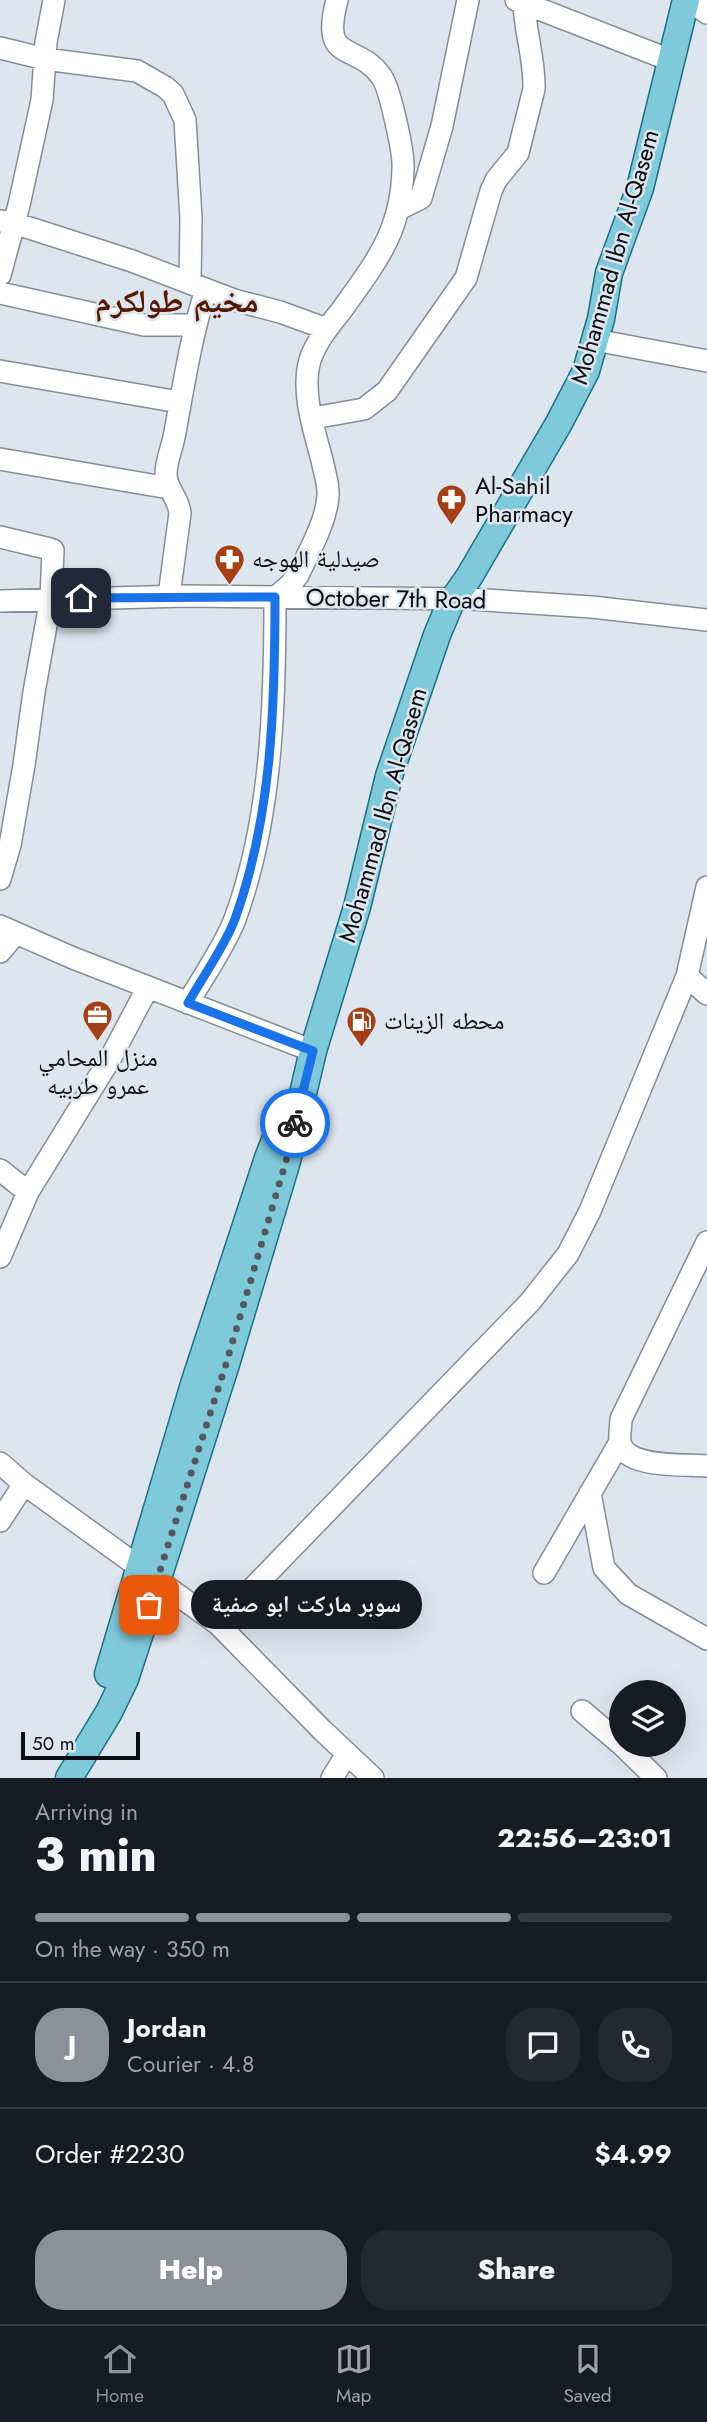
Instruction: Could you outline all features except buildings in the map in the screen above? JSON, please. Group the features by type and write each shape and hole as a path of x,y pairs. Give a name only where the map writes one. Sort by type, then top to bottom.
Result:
{"main road":[{"name":"Mohammad Ibn Al-Qasem","path":"69,1778 109,1712 125,1679 194,1384 268,1158 313,1051 357,907 389,776 437,635 453,599 469,577 559,423 586,371 609,273 640,188 687,0"},
{"name":"Mohammad Ibn Al-Qasem","path":"50,1778 84,1725 101,1692 148,1574"}],"street":[{"path":"0,275 7,222 42,100 54,0"},
{"path":"188,1003 234,921 254,855 268,773 275,663 275,597 298,575 327,506 327,484 308,390 310,363 317,344 380,256 401,208 403,156 387,85 377,71 346,51 334,38 331,19 337,0"},
{"path":"401,208 421,198 442,126 468,0"},
{"path":"687,0 707,13"},
{"path":"520,2 670,60"},
{"path":"313,418 364,409 387,391 466,278 491,191 496,180 518,153 534,89 520,2"},
{"path":"0,48 45,59 137,71 166,87 173,94 185,120 198,286 196,325 166,470 169,488 180,504 169,596"},
{"path":"7,222 132,261 327,329"},
{"path":"0,293 145,325 196,325"},
{"path":"595,340 707,361"},
{"path":"0,371 179,402"},
{"path":"0,459 169,488"},
{"path":"0,537 52,549 51,598 10,845 0,879"},
{"name":"October 7th Road","path":"0,601 169,596 453,599 592,607 707,621"},
{"path":"218,1624 554,1274 590,1211 687,976 707,887"},
{"path":"0,952 8,930 313,1051"},
{"path":"687,976 707,994"},
{"path":"0,1257 28,1192 104,1069 148,987"},
{"path":"0,1170 28,1192"},
{"path":"544,1573 620,1442 621,1419 707,1242"},
{"path":"620,1442 624,1450 638,1461 707,1466"},
{"path":"0,1463 24,1484 218,1624 373,1778"},
{"path":"0,1521 24,1484"},
{"path":"590,1493 604,1568 628,1594 706,1636"},
{"path":"582,1711 609,1735"},
{"path":"332,1778 347,1754"},
{"path":"634,1757 656,1778"}],"way so far":[{"path":"149,1605 226,1364 295,1123"}],"place":[{"name":"Al-Sahil Pharmacy","path":"452,527"},
{"name":"صيدلية الهوجه","path":"229,586"},
{"name":"منزل المحامي عمرو طربيه","path":"98,1043"},
{"name":"محطه الزينات","path":"361,1048"},
{"name":"سوبر ماركت ابو صفية","path":"149,1605"}],"district":[{"name":"مخيم طولكرم","path":"177,301"}],"route":[{"path":"81,598 275,597 275,663 268,773 254,855 234,921 188,1003 313,1051 295,1123"}]}
